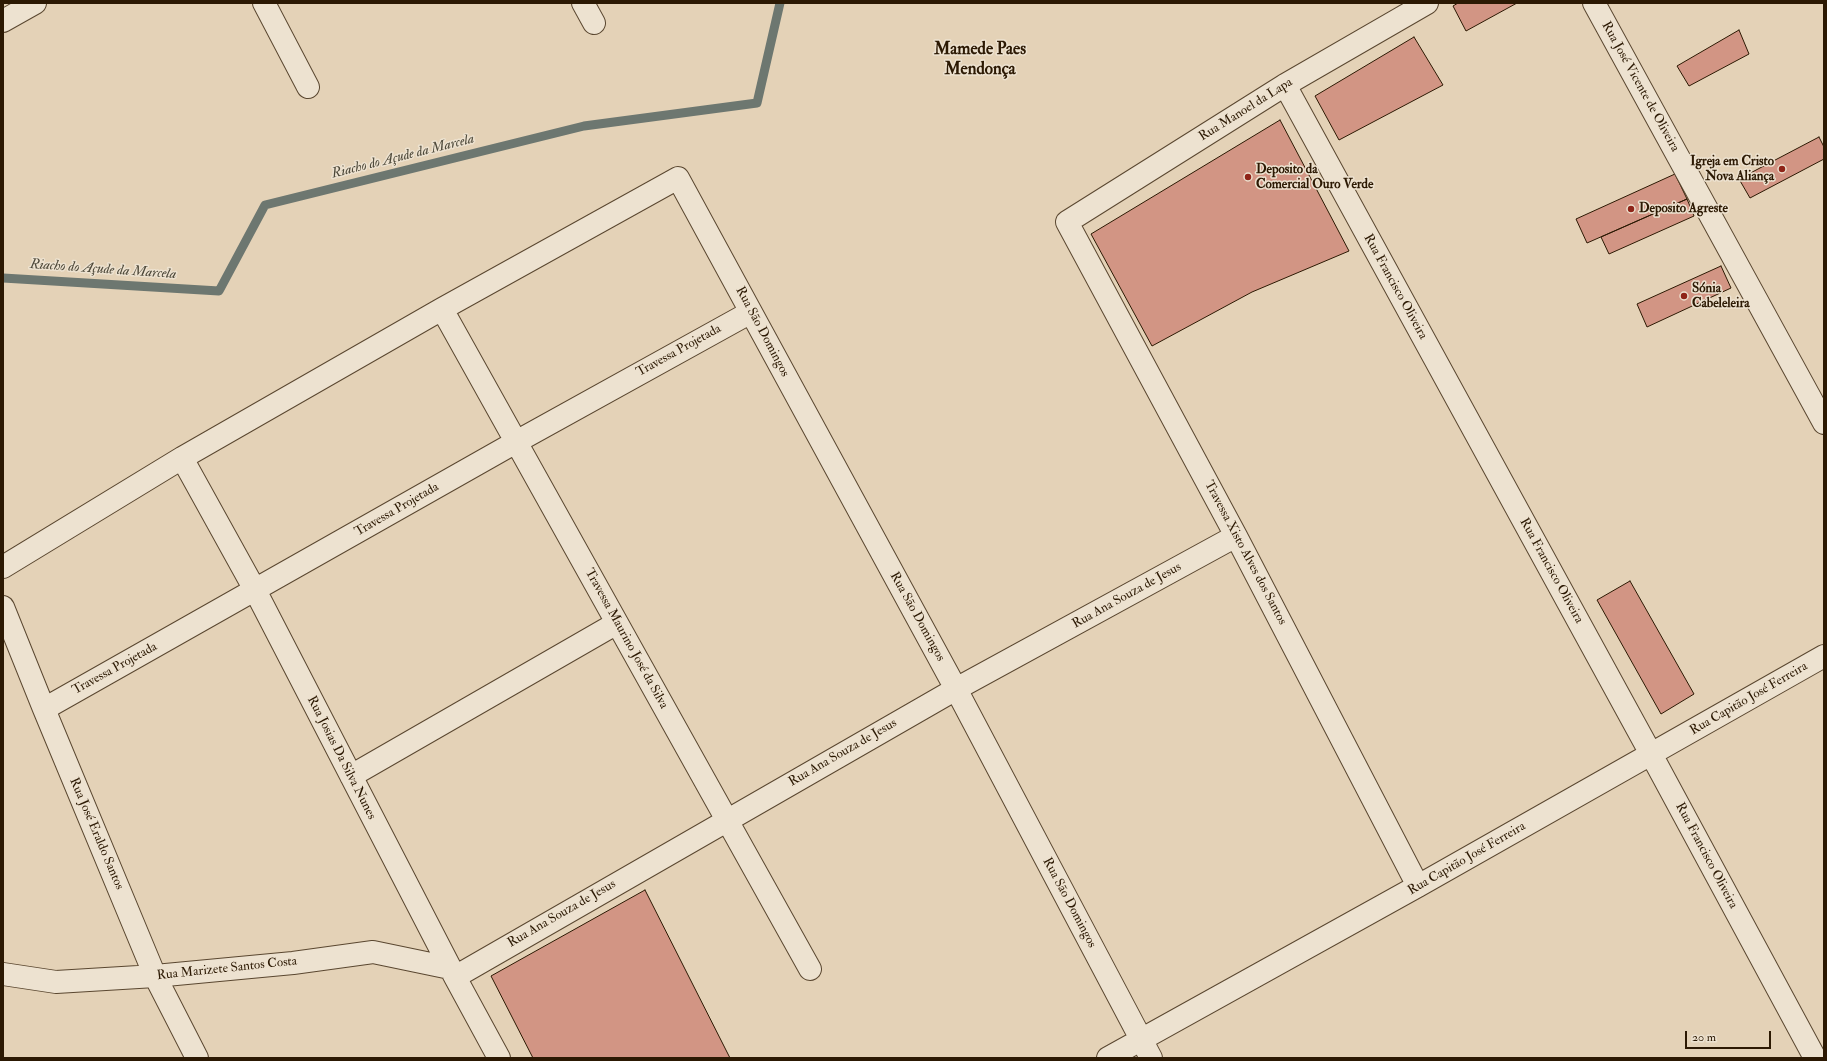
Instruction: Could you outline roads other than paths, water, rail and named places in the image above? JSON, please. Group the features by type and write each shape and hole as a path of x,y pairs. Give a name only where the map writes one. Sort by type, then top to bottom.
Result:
{"street":[{"path":"3,21 35,3"},
{"path":"264,3 308,87"},
{"path":"583,3 594,23"},
{"name":"Rua Manoel da Lapa","path":"1067,222 1285,86 1427,3"},
{"name":"Rua José Vicente de Oliveira","path":"1594,3 1824,423"},
{"name":"Rua Francisco Oliveira","path":"1285,86 1651,754 1815,1058"},
{"name":"Rua São Domingos","path":"442,309 678,178 956,689 1147,1049"},
{"name":"Travessa Xisto Alves dos Santos","path":"1067,222 1236,536 1418,886"},
{"path":"3,567 182,458 442,309"},
{"name":"Travessa Maurino José da Silva","path":"442,309 810,969"},
{"name":"Travessa Projetada","path":"44,710 516,442 751,312"},
{"name":"Rua Josias Da Silva Nunes","path":"182,458 255,590 452,972 499,1058"},
{"name":"Rua Ana Souza de Jesus","path":"452,972 726,820 956,689 1236,536"},
{"name":"Rua José Eraldo Santos","path":"3,607 44,710 155,976 197,1058"},
{"path":"351,776 617,623"},
{"name":"Rua Capitão José Ferreira","path":"1108,1058 1147,1049 1418,886 1824,656"},
{"name":"Rua Marizete Santos Costa","path":"3,974 56,982 155,976 293,963 373,952 452,972"}],"waterway":[{"name":"Riacho do Açude da Marcela","path":"3,278 219,291 265,205 584,126 757,103 780,3"}],"place":[{"name":"Igreja em Cristo Nova Aliança","path":"1782,169"},
{"name":"Deposito da Comercial Ouro Verde","path":"1248,177"},
{"name":"Deposito Agreste","path":"1631,209"},
{"name":"Sónia Cabeleleira","path":"1684,296"}],"district":[{"name":"Mamede Paes Mendonça","path":"980,60"}]}
